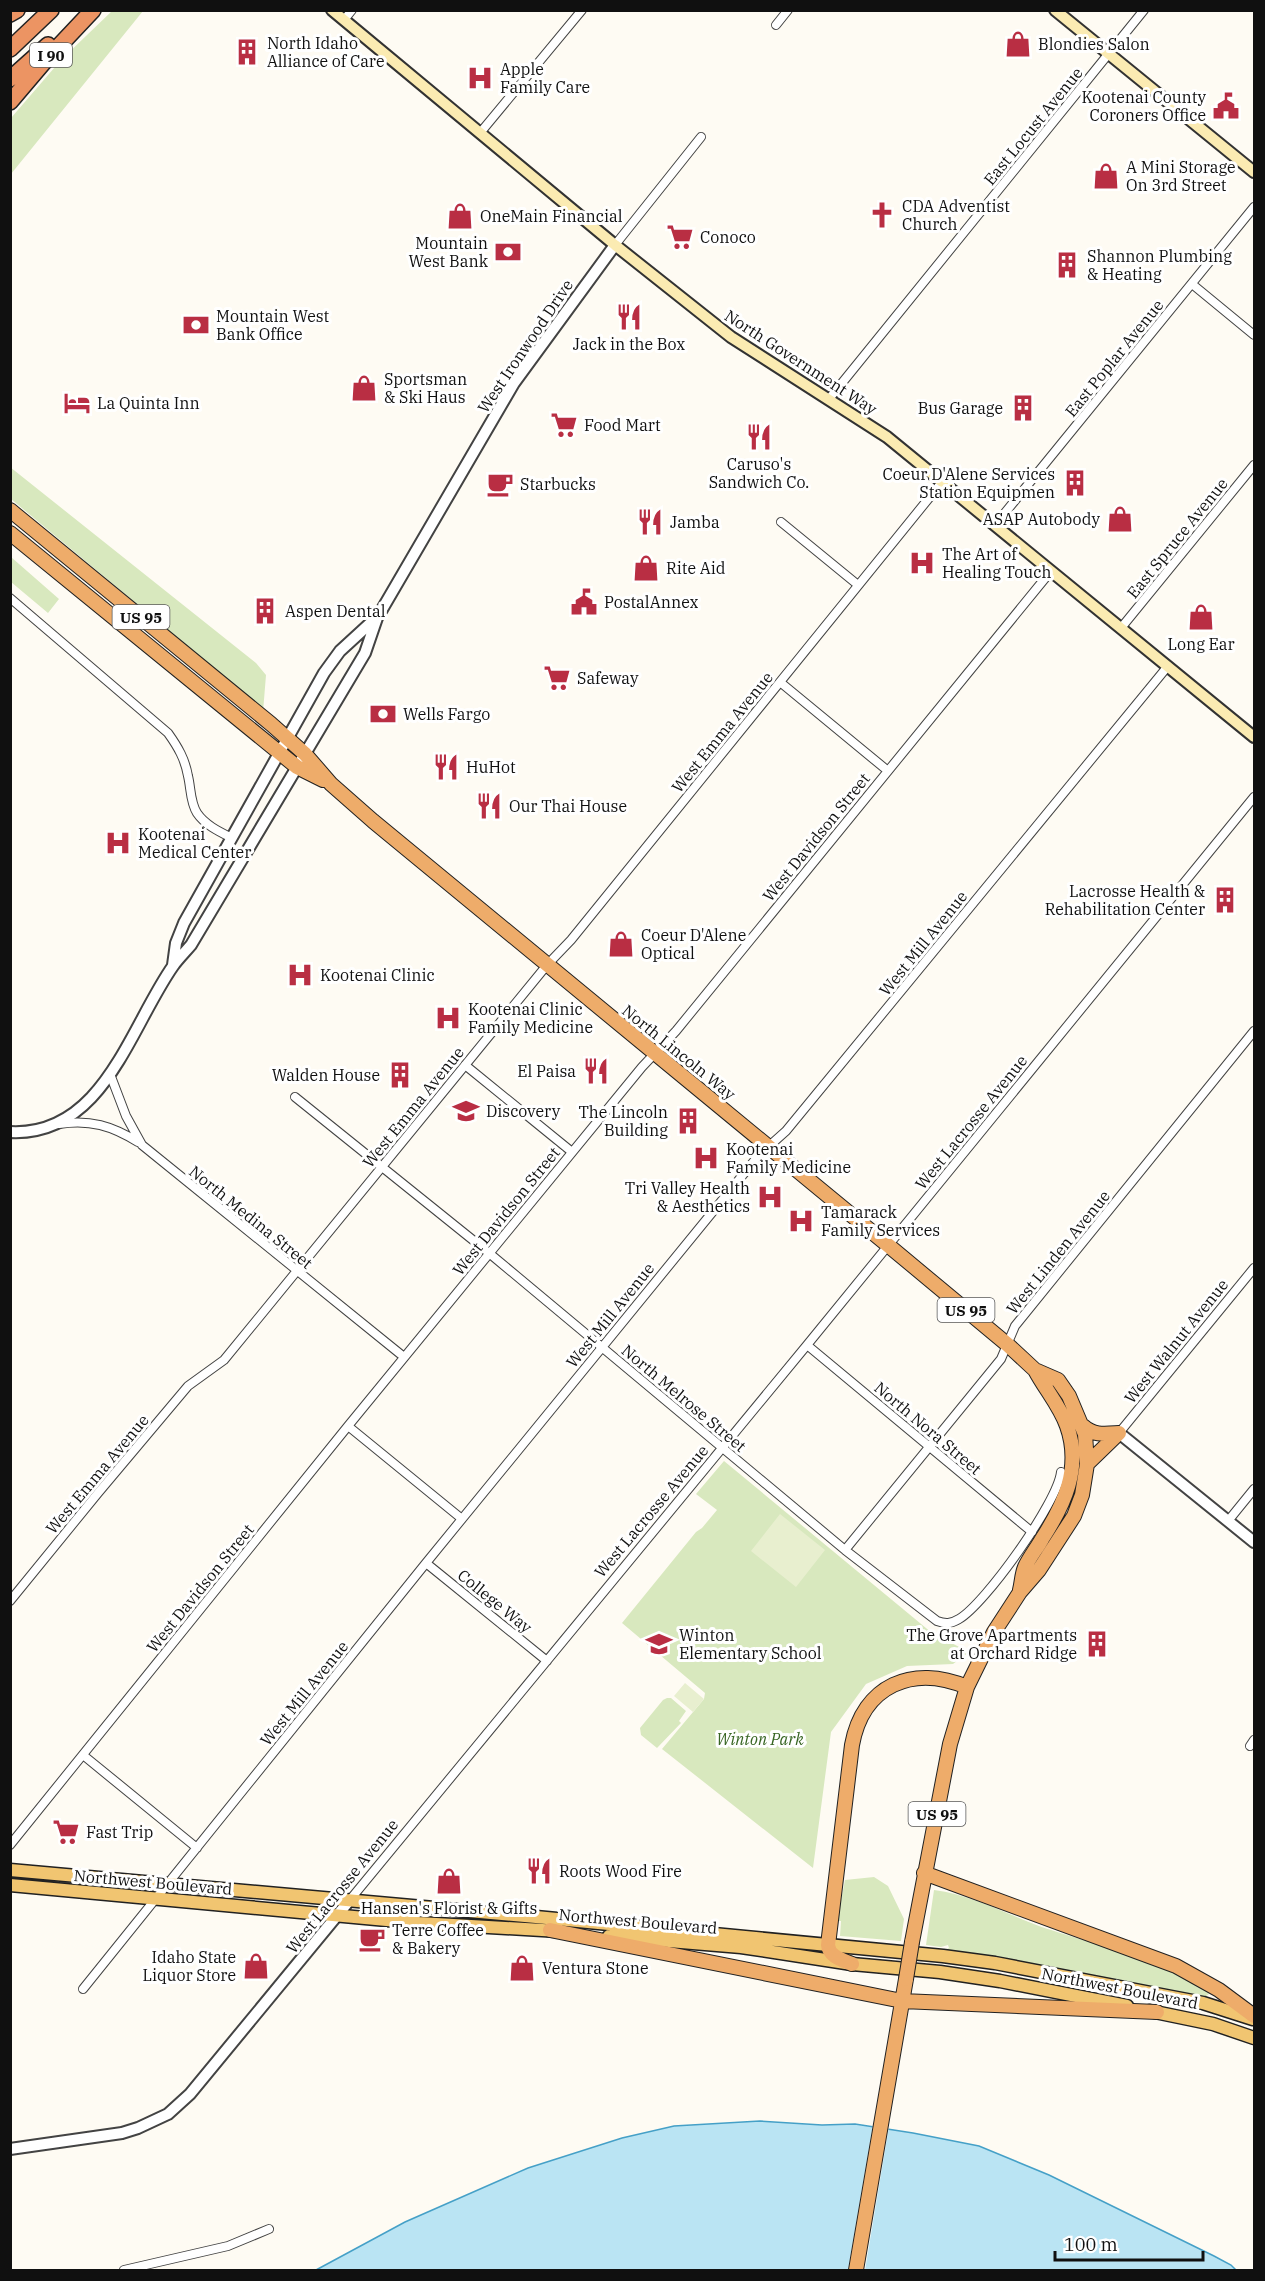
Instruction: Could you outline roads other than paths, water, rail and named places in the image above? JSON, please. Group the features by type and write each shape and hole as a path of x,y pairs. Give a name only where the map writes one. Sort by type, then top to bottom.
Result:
{"highway":[{"path":"10,14 17,10"},
{"name":"I 90","path":"10,49 51,10"},
{"name":"I 90","path":"10,79 86,10"},
{"name":"I 90","path":"10,102 93,10"},
{"name":"US 95","path":"10,510 305,754"},
{"name":"US 95","path":"10,533 297,767"},
{"name":"North Lincoln Way","path":"305,754 331,784 1008,1345"},
{"name":"North Lincoln Way","path":"297,767 331,784"},
{"name":"US 95","path":"856,2271 924,1873 950,1744 967,1687 994,1632 1020,1592 1039,1570 1074,1516 1082,1495 1086,1464 1083,1426 1070,1396 1058,1380 1035,1370 1008,1345"},
{"name":"US 95","path":"1020,1592 1025,1566 1059,1514 1068,1492 1073,1468 1068,1427 1035,1370"},
{"path":"1083,1426 1090,1432 1098,1434 1119,1433"},
{"path":"1086,1464 1119,1433"},
{"path":"852,1964 833,1955 828,1950 828,1945 852,1745 859,1721 867,1706 876,1697 887,1688 903,1681 930,1677 948,1679 967,1687"},
{"path":"924,1873 1176,1966 1219,1990 1254,2018"},
{"path":"550,1930 902,2001 1157,2012"}],"main road":[{"name":"North Government Way","path":"332,10 615,245 731,337 887,437 1168,666 1252,731"},
{"path":"1055,10 1254,172"},
{"name":"Northwest Boulevard","path":"10,1870 828,1945 995,1963 1203,2003 1254,2018"},
{"name":"Northwest Boulevard","path":"10,1885 419,1923 550,1930 741,1947 852,1964 940,1972 1000,1981 1224,2027 1254,2038"}],"street":[{"path":"344,20 352,10"},
{"path":"480,133 582,10"},
{"path":"776,25 788,10"},
{"name":"East Locust Avenue","path":"829,399 1144,10"},
{"name":"West Ironwood Drive","path":"10,1132 32,1132 57,1124 82,1107 110,1074 173,965 191,945 365,653 377,618 514,383 615,245 700,137"},
{"name":"East Poplar Avenue","path":"995,525 1254,207"},
{"path":"1192,284 1254,335"},
{"name":"East Spruce Avenue","path":"1121,628 1254,465"},
{"name":"West Emma Avenue","path":"10,1601 188,1386 224,1360 547,965 571,940 942,482"},
{"path":"781,522 858,585"},
{"name":"West Davidson Street","path":"10,1845 404,1357 572,1152 689,1016 1051,571"},
{"path":"10,598 168,733 184,761 190,795 196,812 204,821 232,838"},
{"name":"West Ironwood Drive","path":"173,965 176,943 184,923 324,674 340,651 377,618"},
{"name":"West Mill Avenue","path":"83,1989 746,1171 794,1122 1168,666"},
{"path":"780,682 888,771"},
{"name":"West Lacrosse Avenue","path":"10,2150 122,2133 138,2128 168,2114 201,2082 889,1246 1254,797"},
{"name":"West Linden Avenue","path":"845,1550 1001,1359 1015,1326 1254,1031"},
{"path":"465,1065 572,1152"},
{"name":"North Medina Street","path":"110,1074 126,1116 142,1145 404,1357"},
{"name":"North Melrose Street","path":"295,1097 489,1253 845,1550 937,1621 946,1623 959,1619 968,1611 1032,1532"},
{"path":"57,1124 82,1121 97,1123 114,1128 142,1145"},
{"name":"West Walnut Avenue","path":"1119,1433 1254,1268"},
{"name":"North Nora Street","path":"807,1346 1032,1532"},
{"path":"348,1426 462,1519"},
{"path":"1119,1433 1254,1542"},
{"path":"1032,1532 1058,1488 1061,1472"},
{"path":"1228,1521 1254,1489"},
{"name":"College Way","path":"426,1563 547,1661"},
{"path":"83,1755 197,1848"},
{"path":"124,2271 228,2246 269,2229"}],"water":[{"path":"760,2121 822,2125 855,2124 979,2146 1049,2175 1214,2256 1236,2270 316,2270 405,2222 528,2168 622,2138 674,2126"}],"place":[{"name":"Blondies Salon","path":"1018,44"},
{"name":"North Idaho Alliance of Care","path":"247,52"},
{"name":"Apple Family Care","path":"480,78"},
{"name":"Kootenai County Coroners Office","path":"1226,106"},
{"name":"A Mini Storage On 3rd Street","path":"1106,176"},
{"name":"CDA Adventist Church","path":"882,215"},
{"name":"OneMain Financial","path":"460,216"},
{"name":"Conoco","path":"680,237"},
{"name":"Mountain West Bank","path":"508,252"},
{"name":"Shannon Plumbing & Heating","path":"1067,265"},
{"name":"Jack in the Box","path":"629,317"},
{"name":"Mountain West Bank Office","path":"196,325"},
{"name":"Sportsman & Ski Haus","path":"364,388"},
{"name":"La Quinta Inn","path":"77,403"},
{"name":"Bus Garage","path":"1023,408"},
{"name":"Food Mart","path":"564,425"},
{"name":"Caruso's Sandwich Co.","path":"759,437"},
{"name":"Coeur D'Alene Services Station Equipmen","path":"1075,483"},
{"name":"Starbucks","path":"500,484"},
{"name":"ASAP Autobody","path":"1120,519"},
{"name":"Jamba","path":"650,522"},
{"name":"The Art of Healing Touch","path":"922,563"},
{"name":"Rite Aid","path":"646,568"},
{"name":"PostalAnnex","path":"584,602"},
{"name":"Aspen Dental","path":"265,611"},
{"name":"Long Ear","path":"1201,617"},
{"name":"Safeway","path":"557,678"},
{"name":"Wells Fargo","path":"383,714"},
{"name":"HuHot","path":"446,767"},
{"name":"Our Thai House","path":"489,806"},
{"name":"Kootenai Medical Center","path":"118,843"},
{"name":"Lacrosse Health & Rehabilitation Center","path":"1225,900"},
{"name":"Coeur D'Alene Optical","path":"621,944"},
{"name":"Kootenai Clinic","path":"300,975"},
{"name":"Kootenai Clinic Family Medicine","path":"448,1018"},
{"name":"El Paisa","path":"596,1071"},
{"name":"Walden House","path":"400,1075"},
{"name":"Discovery","path":"466,1111"},
{"name":"The Lincoln Building","path":"688,1121"},
{"name":"Kootenai Family Medicine","path":"706,1158"},
{"name":"Tri Valley Health & Aesthetics","path":"770,1197"},
{"name":"Tamarack Family Services","path":"801,1221"},
{"name":"Winton Elementary School","path":"659,1644"},
{"name":"The Grove Apartments at Orchard Ridge","path":"1097,1644"},
{"name":"Fast Trip","path":"66,1832"},
{"name":"Roots Wood Fire","path":"539,1871"},
{"name":"Hansen's Florist & Gifts","path":"449,1881"},
{"name":"Terre Coffee & Bakery","path":"372,1939"},
{"name":"Idaho State Liquor Store","path":"256,1966"},
{"name":"Ventura Stone","path":"522,1968"}],"park label":[{"name":"Winton Park","path":"760,1739"}]}
